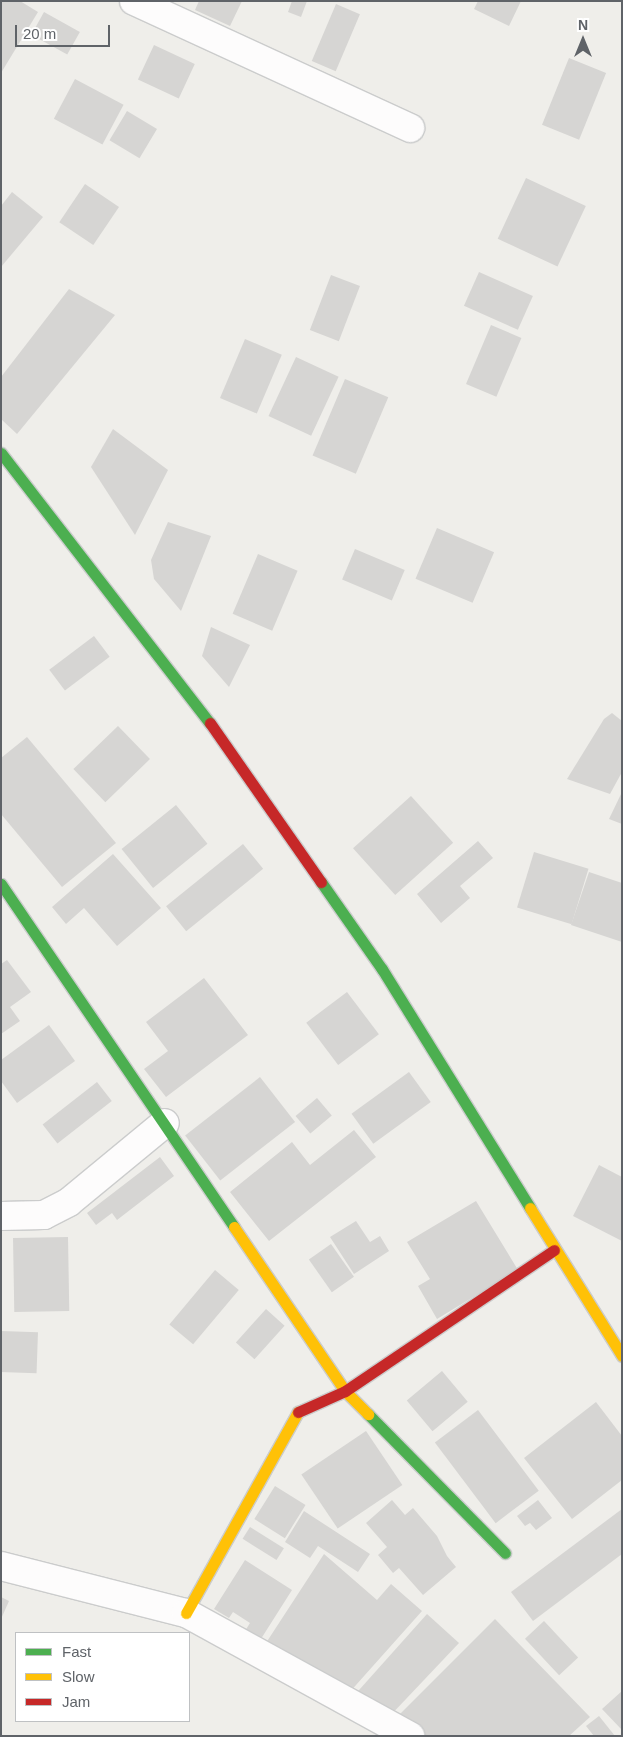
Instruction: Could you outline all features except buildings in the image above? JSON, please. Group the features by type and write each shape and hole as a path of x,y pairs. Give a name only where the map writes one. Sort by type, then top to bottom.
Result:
{"street":[{"path":"134,1 410,128"},
{"path":"1,453 191,698 382,969 554,1250 622,1356"},
{"path":"1,884 346,1390 505,1553"},
{"path":"1,1216 44,1215 69,1202 165,1123"},
{"path":"186,1613 298,1412 346,1390 554,1250"},
{"path":"1,1566 186,1613 410,1736"}],"traffic: fast":[{"path":"1,453 210,723"},
{"path":"321,882 382,969 530,1208"},
{"path":"1,884 234,1227"},
{"path":"368,1414 505,1553"}],"traffic: slow":[{"path":"530,1208 622,1356"},
{"path":"234,1227 345,1391 368,1414"},
{"path":"186,1613 298,1412"}],"traffic: jam":[{"path":"210,723 321,882"},
{"path":"298,1412 345,1391 554,1250"}]}
